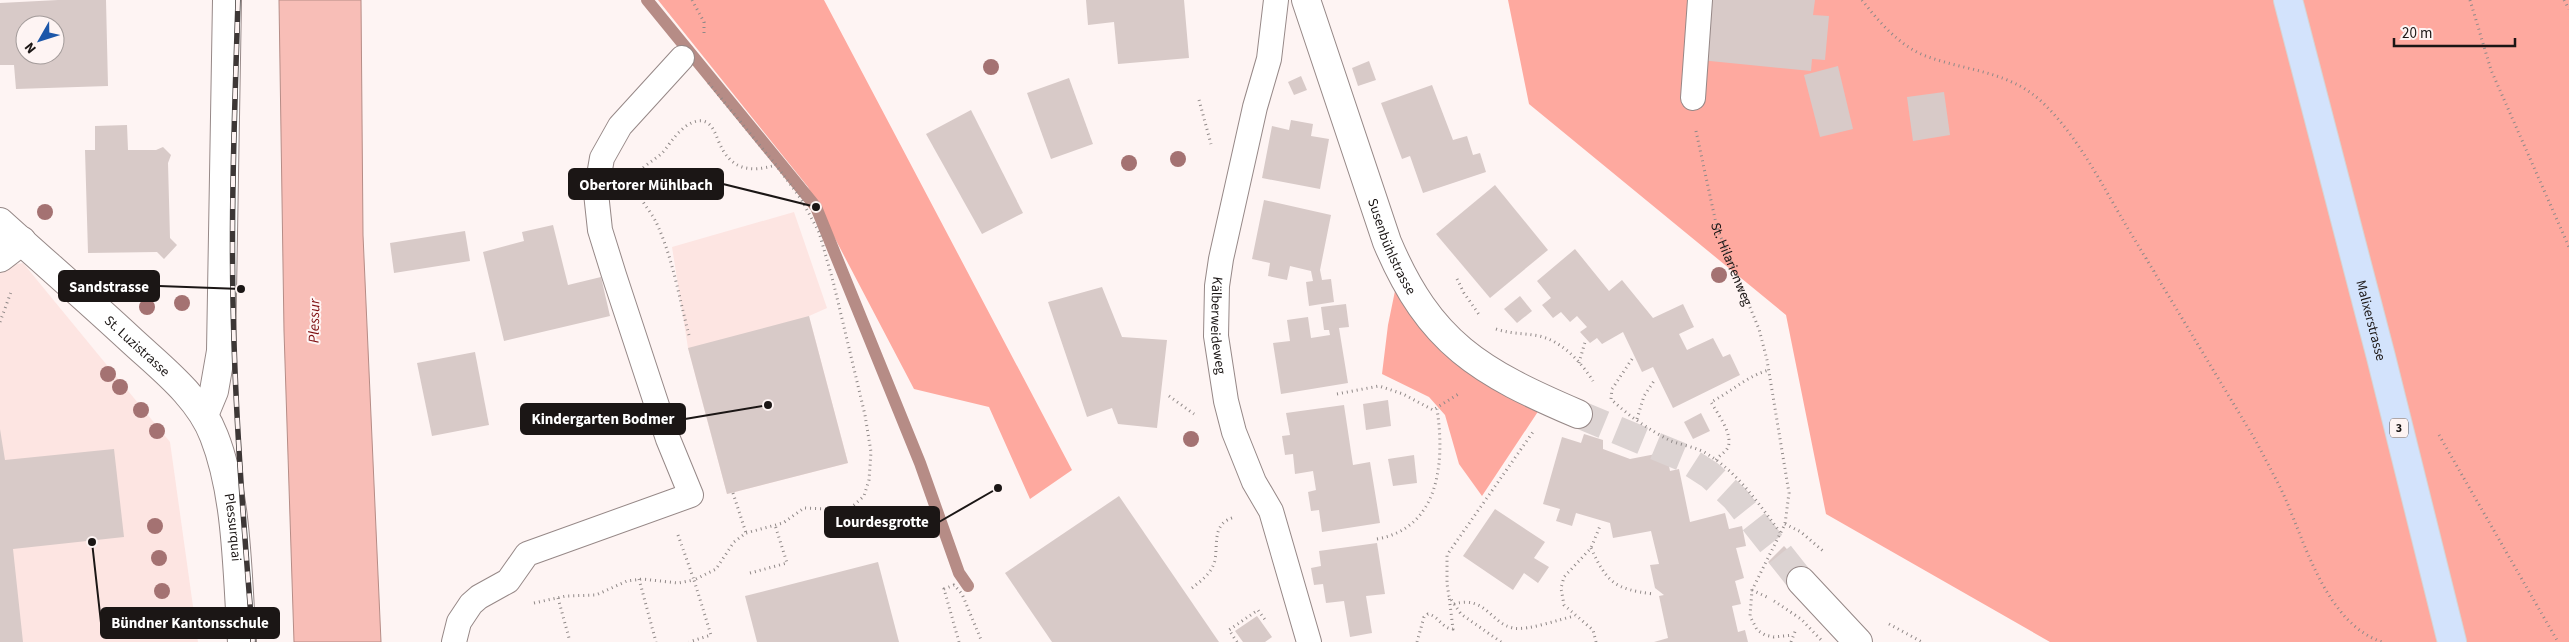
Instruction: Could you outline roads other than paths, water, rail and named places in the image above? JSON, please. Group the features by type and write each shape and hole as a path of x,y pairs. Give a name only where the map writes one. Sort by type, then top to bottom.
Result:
{"main road":[{"name":"Malixerstrasse","path":"2288,0 2381,357 2452,642"}],"street":[{"path":"204,415 214,391 221,350 226,0"},
{"name":"Susenbühlstrasse","path":"1306,0 1387,242 1401,276 1415,300 1454,344 1478,363 1511,384 1566,408"},
{"name":"St. Luzistrasse","path":"0,222 160,367 190,397 204,415"},
{"path":"0,258 22,242"},
{"name":"Plessurquai","path":"204,415 213,434 229,484 242,642"},
{"path":"1800,581 1858,642"}],"lane":[{"name":"Kälberweideweg","path":"1276,0 1269,59 1255,107 1216,286 1216,336 1226,400 1234,432 1254,482 1271,511 1309,642"},
{"path":"1693,98 1700,0"},
{"path":"454,642 455,632 464,613 481,596 508,581 527,554 691,495 668,439 614,275 600,230 596,193 602,158 620,126 682,58"}],"water":[{"name":"Plessur","path":"279,0 361,0 363,235 381,642 294,642 284,331"}],"waterway":[{"path":"647,0 816,207 920,463 959,573 968,586"}],"tunnel":[{"path":"1578,414 1682,457 1710,475 1735,498 1801,581"}],"railway":[{"path":"238,0 233,189 234,345 243,515 253,642"}],"place":[{"name":"Obertorer Mühlbach","path":"816,207"},
{"name":"Sandstrasse","path":"241,289"},
{"name":"Kindergarten Bodmer","path":"768,405"},
{"name":"Lourdesgrotte","path":"998,488"},
{"name":"Bündner Kantonsschule","path":"92,542"}]}
